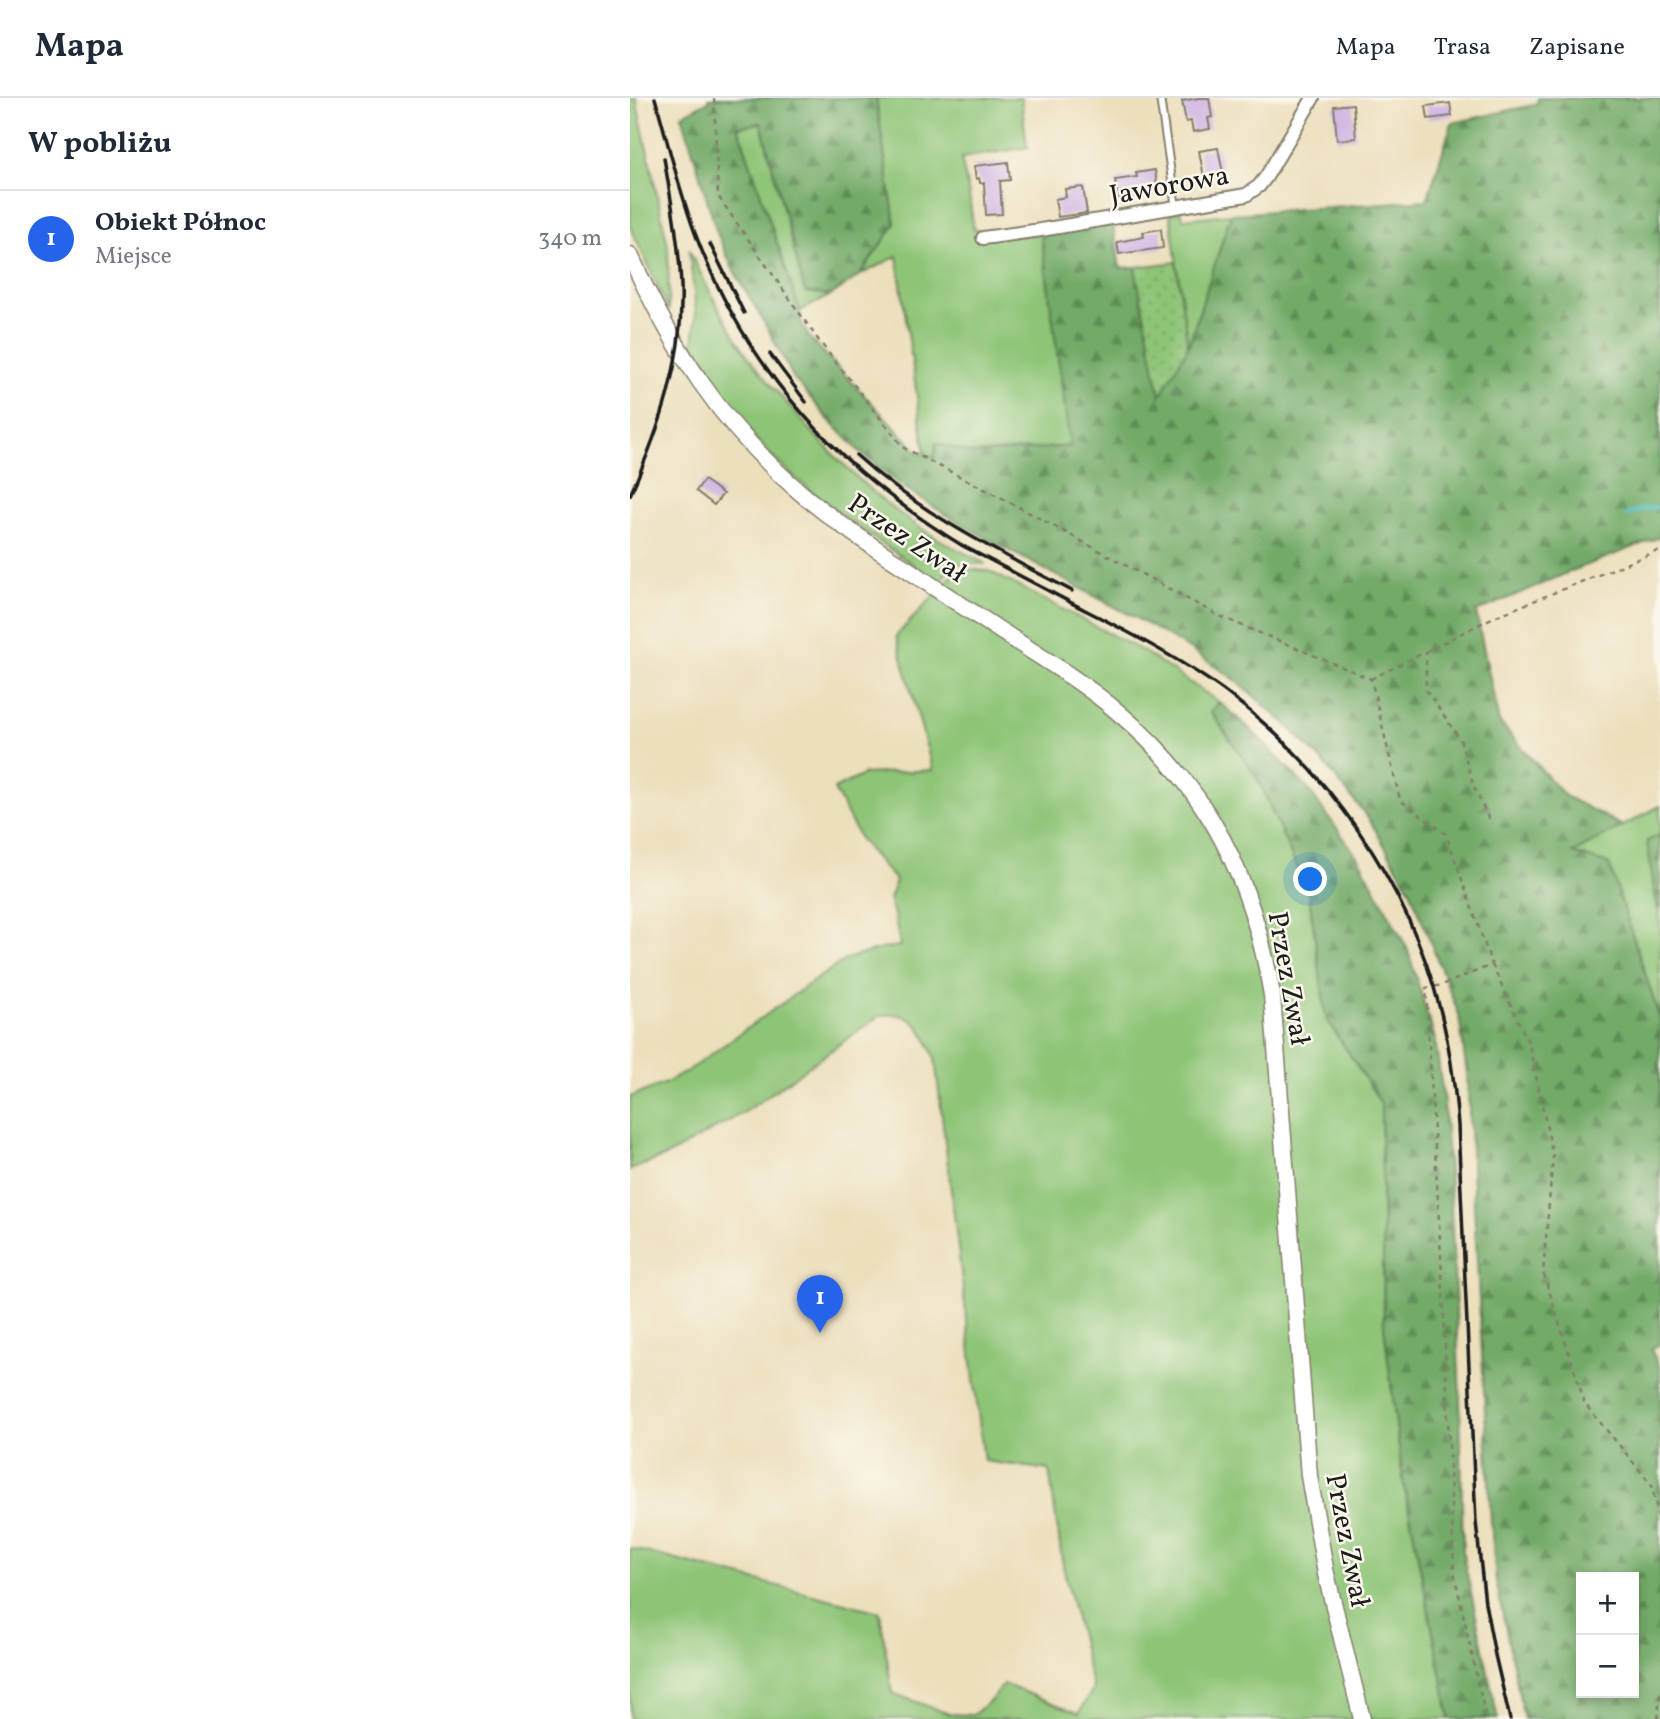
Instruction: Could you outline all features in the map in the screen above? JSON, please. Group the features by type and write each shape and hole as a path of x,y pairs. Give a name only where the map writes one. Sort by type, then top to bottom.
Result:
{"street":[{"name":"Jaworowa","path":"983,238 1176,208 1252,192 1273,166 1313,98"},
{"name":"Przez Zwał","path":"630,255 657,311 696,378 728,419 772,466 807,498 858,536 1070,676 1121,714 1150,741 1182,778 1205,810 1228,850 1254,914 1272,995 1309,1476 1326,1574 1362,1719"}],"lane":[{"path":"1160,98 1176,208"}],"path":[{"path":"714,98 718,196 819,341 904,449 1004,499 1219,615 1371,679"},
{"path":"1371,679 1494,617 1660,550"},
{"path":"1426,650 1426,690 1460,739 1474,786 1491,824"},
{"path":"1371,679 1400,800 1446,834 1492,965 1529,1044 1553,1156 1543,1272 1585,1404 1652,1485 1660,1526"},
{"path":"1486,1719 1454,1572 1443,1293 1426,988 1443,985 1492,965"},
{"path":"1658,1719 1660,1693"}],"green space":[{"path":"630,98 636,98 668,246 669,311 630,226"},
{"path":"708,98 876,98 895,224 860,275 831,295 805,292 761,123 738,127 800,311 801,322 809,337 920,454 925,453 934,458 936,443 973,454 1070,446 1041,234 1113,224 1120,268 1135,267 1160,394 1188,347 1231,214 1427,200 1452,123 1537,104 1538,98 1660,98 1660,537 1476,612 1499,722 1565,796 1623,826 1573,853 1609,864 1660,1019 1660,1344 1651,1349 1660,1369 1660,1719 1524,1719 1496,1581 1467,1075 1459,1015 1410,890 1369,819 1323,762 1286,724 1234,679 1188,648 1134,617 943,513 899,484 861,453 793,377 733,269 717,233 682,115 709,101"},
{"path":"876,98 1021,98 1027,147 1030,147 961,158 974,229 981,232 983,238 1041,234 1071,446 973,454 936,443 934,458 925,453 897,256 860,275 895,224"},
{"path":"761,122 805,292 831,295 800,311 738,127"},
{"path":"1181,211 1183,219 1231,214 1188,347 1170,214"},
{"path":"689,249 747,355 823,443 856,477 910,521 986,564 952,564 940,583 818,497 760,444 701,372 706,367 693,347 696,311"},
{"path":"1176,262 1188,347 1160,396 1135,267"},
{"path":"970,569 989,571 1143,651 1219,702 1211,712 1258,779 1309,895 1326,1018 1381,1103 1384,1326 1403,1480 1450,1719 630,1719 630,1548 880,1612 892,1693 949,1714 973,1715 991,1700 1003,1684 1079,1713 1093,1689 1063,1566 1049,1470 984,1461 935,1059 927,1039 916,1024 901,1015 879,1016 748,1110 666,1156 630,1170 630,1097 666,1083 689,1070 847,959 900,946 889,899 896,881 861,841 834,789 865,774 933,770 896,636 955,573"},
{"path":"1219,702 1248,727 1308,789 1359,859 1407,948 1435,1039 1444,1103 1450,1185 1460,1396 1463,1555 1498,1719 1450,1719 1403,1480 1384,1326 1381,1103 1326,1018 1309,895 1258,779 1211,712"},
{"path":"1660,806 1660,835 1647,841 1660,913 1660,1019 1609,864 1572,853"},
{"path":"1660,835 1660,913 1647,841"}],"building":[{"path":"1209,98 1212,117 1208,118 1210,129 1193,132 1191,121 1186,122 1182,101"},
{"path":"1450,103 1452,116 1428,119 1426,106"},
{"path":"1353,104 1356,138 1337,140 1334,106"},
{"path":"1218,148 1223,173 1204,177 1199,151"},
{"path":"1008,162 1010,180 1000,181 1002,214 986,215 984,183 980,183 979,178 976,179 974,166"},
{"path":"1155,170 1158,192 1118,199 1115,180 1137,177 1136,173"},
{"path":"1083,187 1087,213 1058,217 1055,199 1066,197 1065,189"},
{"path":"1161,229 1163,248 1119,254 1117,242 1144,237 1143,232"},
{"path":"704,480 723,494 714,505 696,491"}],"waterway":[{"path":"1626,515 1642,509 1660,507"}],"railway":[{"path":"655,98 680,188 698,241 719,290 744,335 773,377 805,416 878,486 963,546 1138,638 1223,690 1297,755 1359,832 1385,873 1426,962 1440,1009 1452,1067 1458,1125 1476,1522 1485,1603 1510,1719"},
{"path":"630,495 660,419 679,340 680,269 664,158"},
{"path":"710,244 744,313"},
{"path":"770,354 806,402"},
{"path":"856,455 933,513 987,546 1072,591"}],"place":[{"name":"Obiekt Północ","path":"820,1333"}]}
